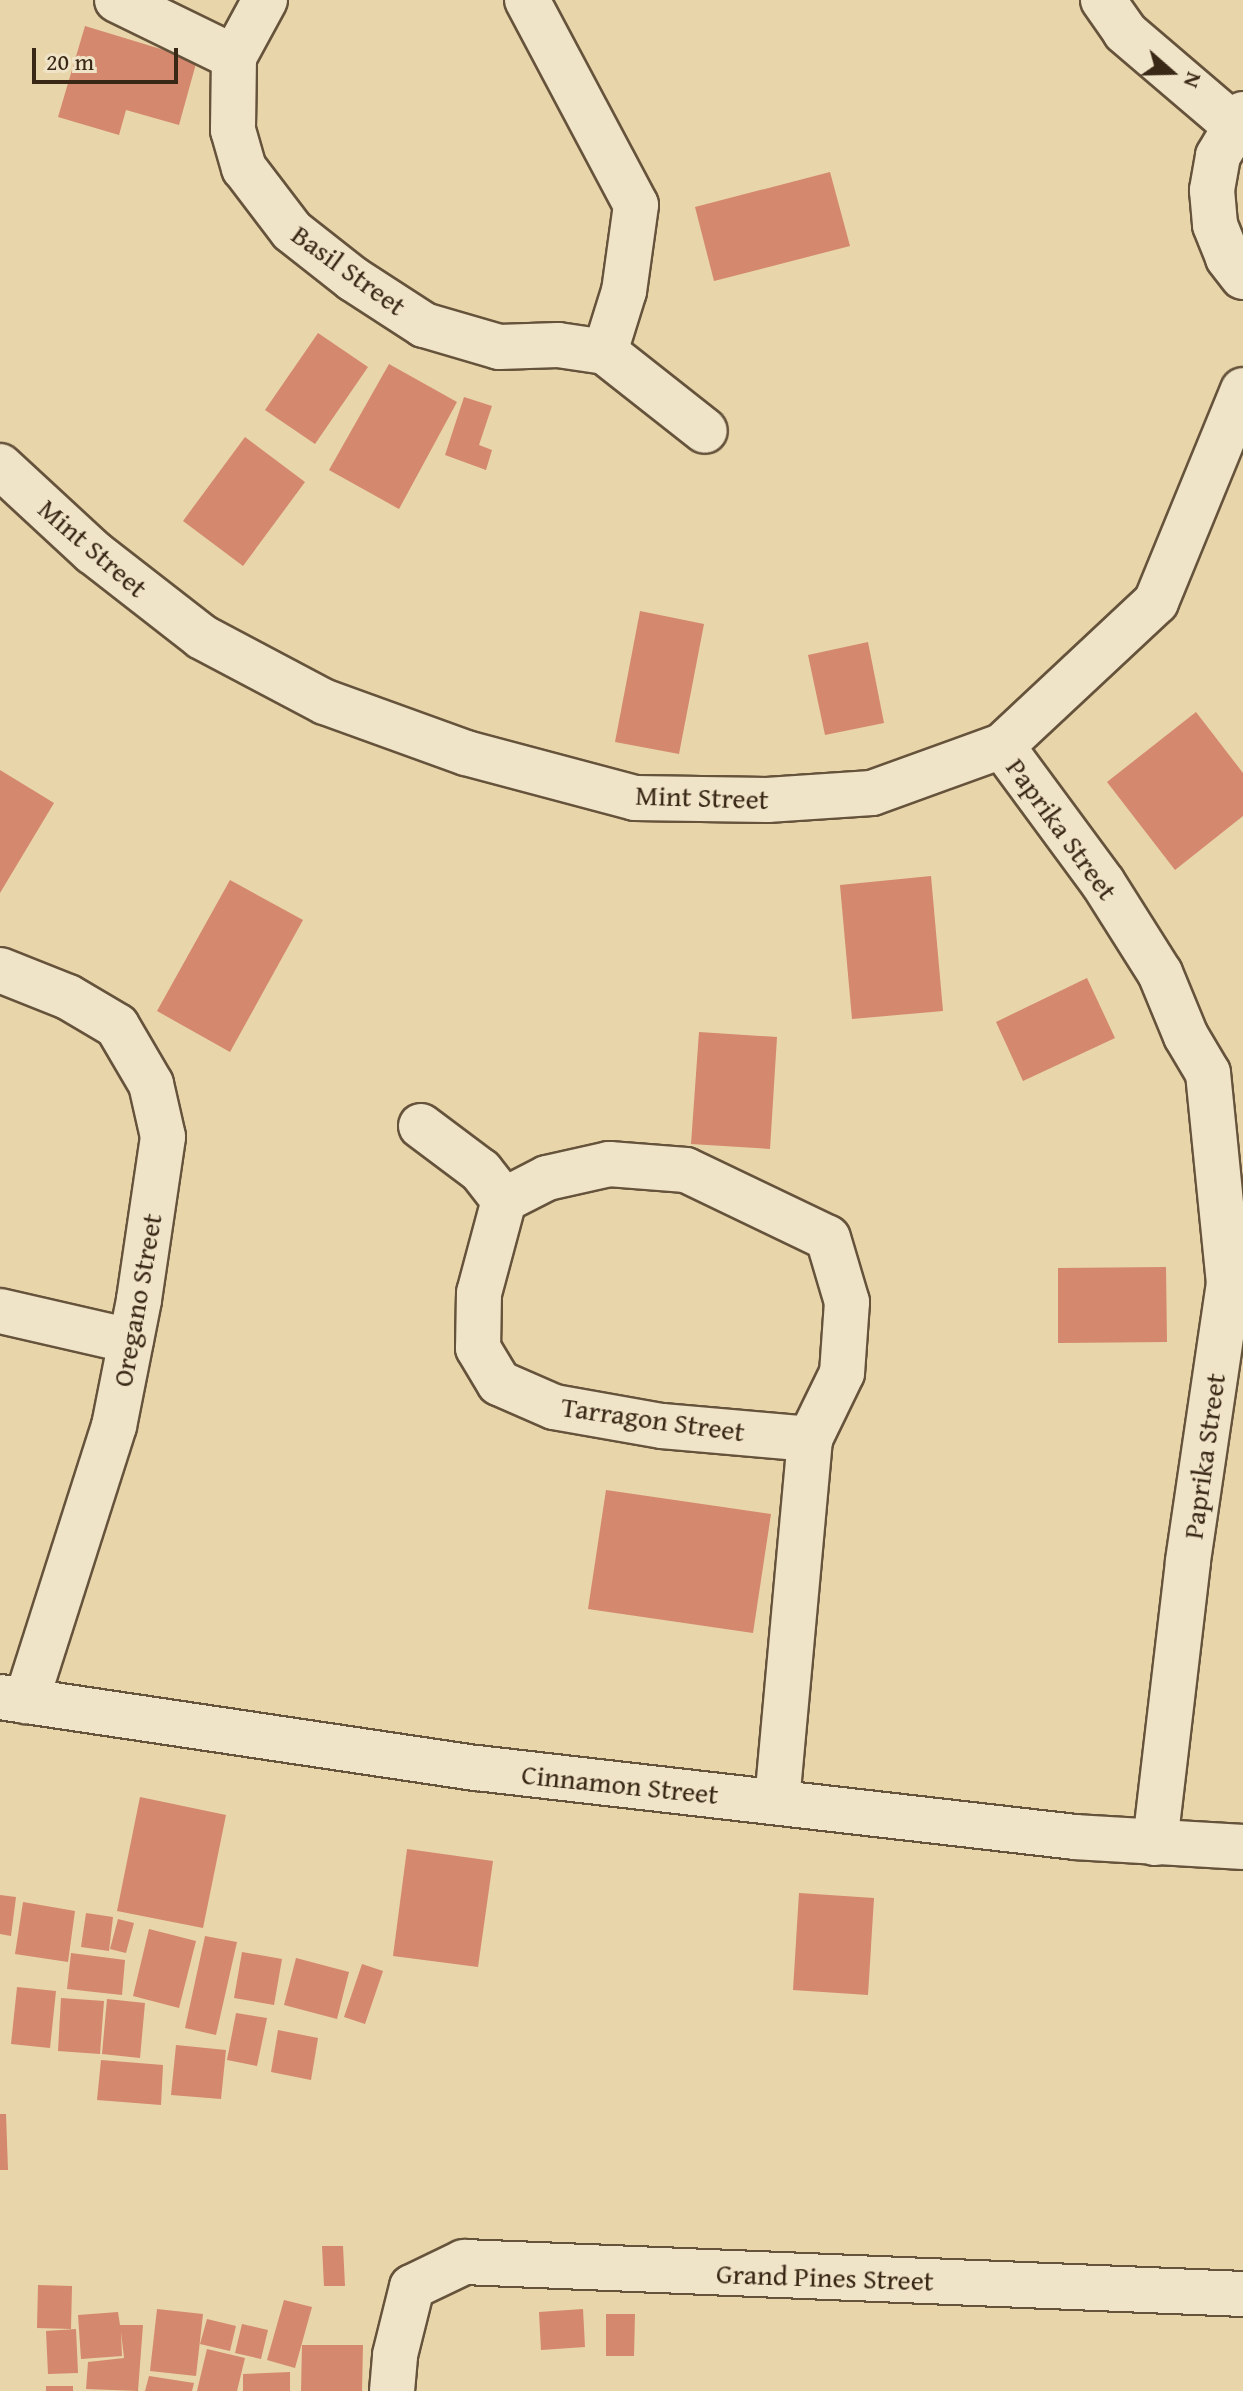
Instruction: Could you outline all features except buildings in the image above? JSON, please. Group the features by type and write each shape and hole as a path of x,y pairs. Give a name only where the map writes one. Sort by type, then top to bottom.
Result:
{"street":[{"path":"117,0 234,57"},
{"name":"Basil Street","path":"265,0 234,57 233,130 244,168 292,231 353,279 424,325 499,347 558,345 605,352 705,431"},
{"path":"527,0 636,205 624,291 605,352"},
{"path":"1103,0 1125,32 1238,119 1218,156 1212,190 1215,225 1228,258 1243,277"},
{"name":"Mint Street","path":"0,466 93,552 202,637 325,702 466,753 635,798 767,800 872,793 1002,746 1156,602 1243,390"},
{"name":"Paprika Street","path":"1002,746 1103,883 1160,973 1186,1036 1226,1068 1229,1283 1188,1562 1155,1843"},
{"name":"Oregano Street","path":"0,970 68,997 117,1026 151,1084 163,1137 131,1341 114,1426 13,1699"},
{"path":"421,1126 481,1171 504,1200 547,1178 609,1164 686,1170 828,1238 847,1302 842,1373 810,1439 777,1802"},
{"name":"Tarragon Street","path":"504,1200 479,1293 478,1348 499,1383 554,1407 569,1410 662,1426 810,1439"},
{"path":"0,1311 131,1341"},
{"name":"Cinnamon Street","path":"13,1699 477,1768 1155,1843 1243,1847"},
{"name":"Grand Pines Street","path":"392,2391 395,2355 412,2287 464,2262 1243,2294"}]}
